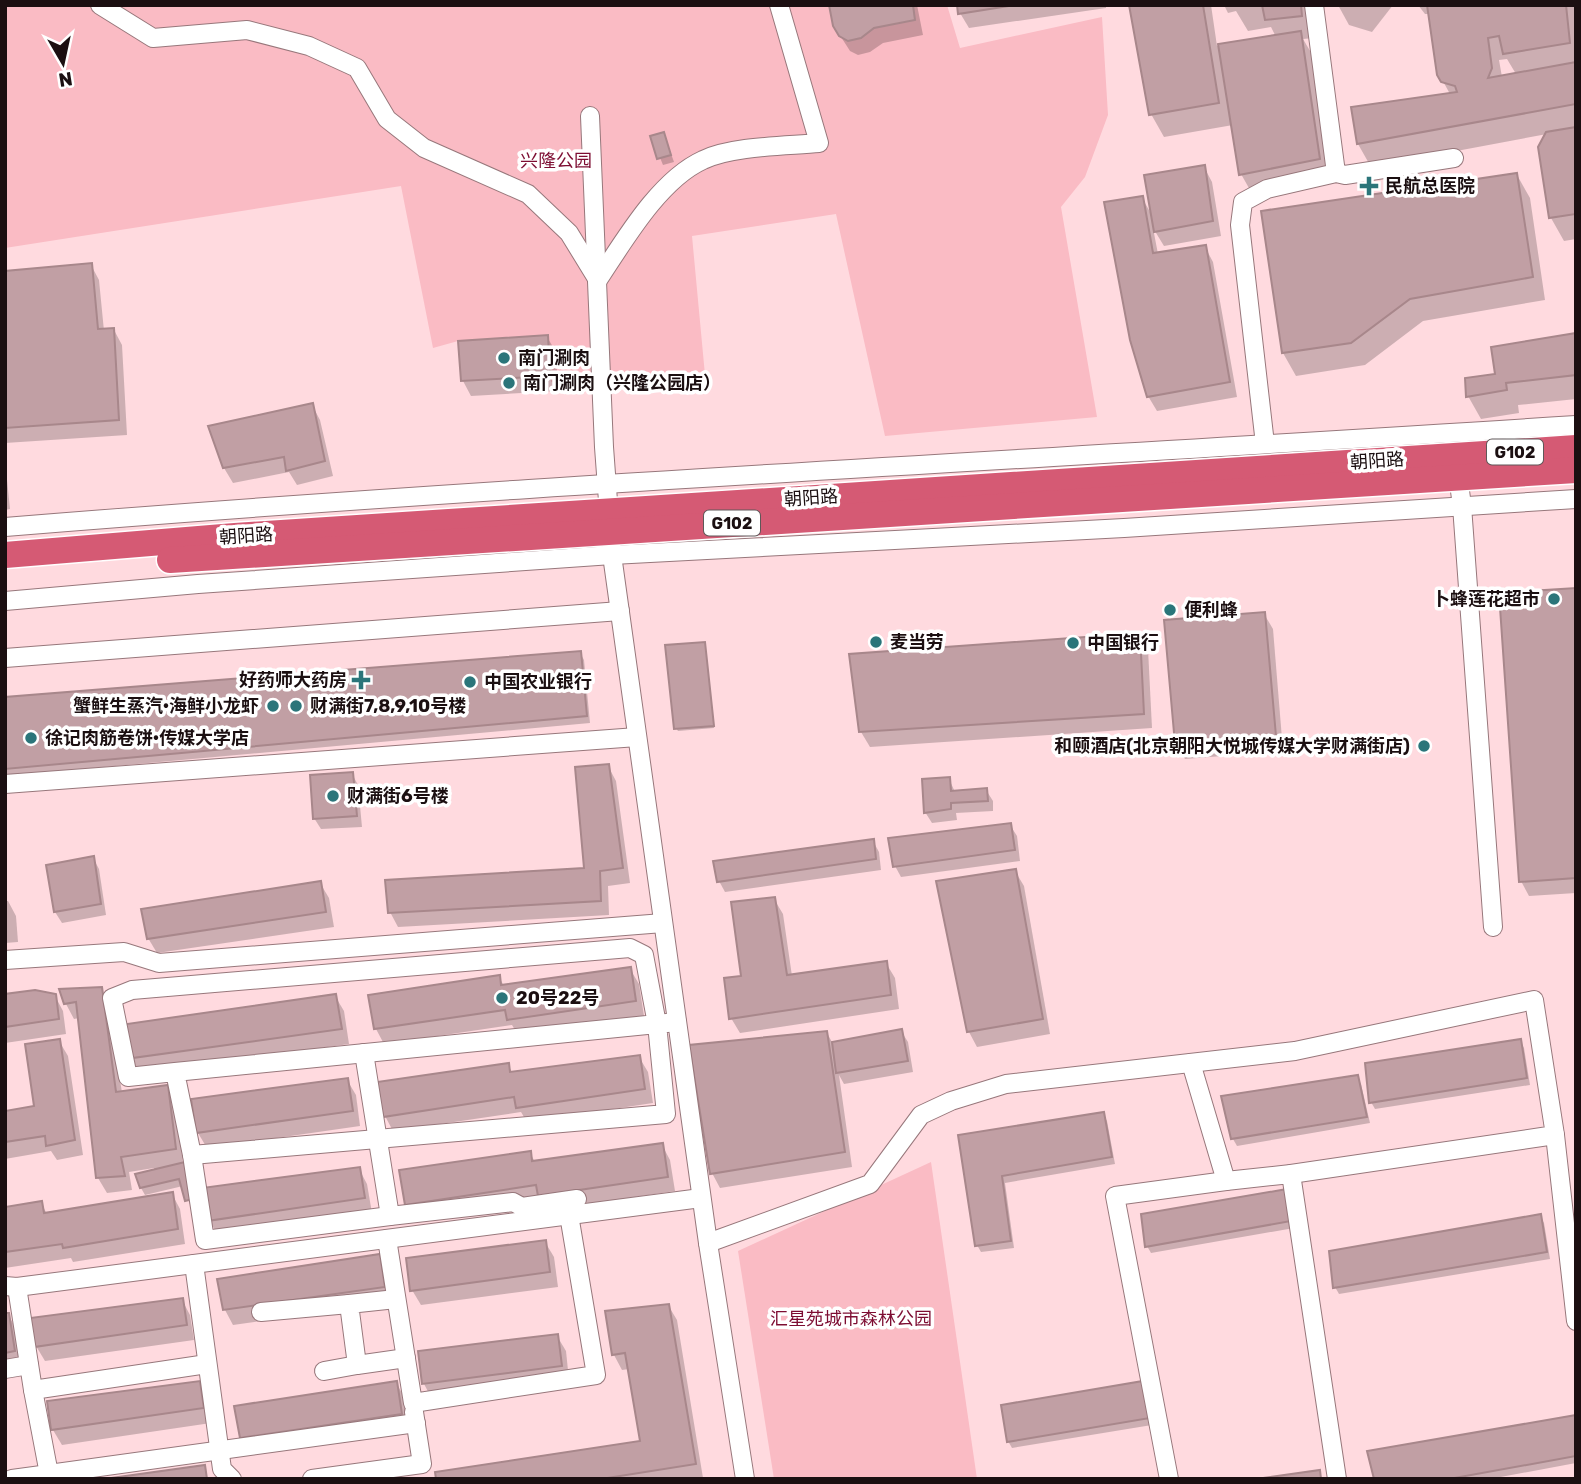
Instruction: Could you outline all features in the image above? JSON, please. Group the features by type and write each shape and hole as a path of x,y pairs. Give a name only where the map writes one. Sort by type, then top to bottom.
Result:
{"highway":[{"name":"朝阳路","path":"5,572 610,533 1455,456 1576,448"},
{"name":"朝阳路","path":"1455,456 1576,470"},
{"name":"朝阳路","path":"5,555 235,536 610,533"}],"street":[{"path":"100,5 153,38 247,30 309,46 357,68 387,119 424,149 528,194 569,233 598,280"},
{"path":"598,280 641,215 673,181 702,160 729,152 819,143 779,5"},
{"path":"1314,5 1336,173"},
{"path":"590,116 610,533 701,1198 745,1479"},
{"path":"1265,444 1240,225 1243,202 1267,188 1336,173 1345,175 1454,158"},
{"name":"朝阳路","path":"5,527 607,484 1265,444 1455,456 1576,425"},
{"path":"1455,456 1462,506 1493,927"},
{"name":"朝阳路","path":"5,601 198,584 610,533 1110,529 1576,499"},
{"path":"5,658 620,611"},
{"path":"5,784 637,737"},
{"path":"5,960 124,952 159,963 663,923"},
{"path":"192,1155 666,1114 657,1024 644,955 630,948 132,990 112,998 128,1077 364,1054 657,1024 677,1022"},
{"path":"708,1243 870,1184 921,1115 951,1101 1006,1083 1295,1051 1534,1000 1555,1135 1576,1321"},
{"path":"364,1054 390,1216"},
{"path":"1191,1063 1226,1181"},
{"path":"175,1072 192,1155 205,1240 513,1202 522,1207 577,1199"},
{"path":"1169,1479 1115,1196 1291,1174 1555,1135"},
{"path":"1291,1174 1337,1479"},
{"path":"48,1474 29,1365 11,1287 701,1198"},
{"path":"413,1403 596,1375 569,1215"},
{"path":"312,1479 422,1464 387,1239"},
{"path":"194,1264 222,1469 232,1479"},
{"path":"261,1312 397,1299"},
{"path":"349,1304 357,1365"},
{"path":"324,1371 406,1358"},
{"path":"33,1390 207,1364"},
{"path":"5,1369 29,1365"},
{"path":"12,1479 416,1423"}],"green space":[{"name":"兴隆公园","path":"5,5 947,5 960,48 1102,17 1108,115 1085,177 1061,207 1097,417 885,436 836,214 692,236 705,375 551,382 547,335 458,341 433,348 401,186 5,248"},
{"name":"汇星苑城市森林公园","path":"931,1162 977,1479 774,1479 738,1251"}],"building":[{"path":"829,5 913,5 915,20 874,28 861,38 848,41 839,36 833,26"},
{"path":"957,5 1015,5 958,14"},
{"path":"1129,5 1203,5 1219,103 1149,115"},
{"path":"1262,5 1301,5 1302,16 1265,20"},
{"path":"1427,5 1566,5 1570,43 1503,54 1499,36 1488,38 1492,68 1488,78 1576,62 1576,104 1357,144 1351,107 1457,92 1455,86 1441,82 1437,75"},
{"path":"1301,31 1320,159 1239,175 1218,44"},
{"path":"1576,127 1576,214 1549,218 1538,147 1546,132"},
{"path":"664,132 671,155 657,159 650,136"},
{"path":"1205,165 1213,221 1154,232 1144,175"},
{"path":"1517,173 1533,277 1410,299 1351,343 1282,353 1261,211"},
{"path":"1143,196 1153,253 1206,245 1230,382 1147,397 1130,340 1104,202"},
{"path":"92,263 98,329 114,328 119,420 5,428 5,271"},
{"path":"1576,333 1576,375 1506,383 1507,390 1466,397 1465,378 1495,374 1491,347"},
{"name":"南门涮肉","path":"548,335 550,376 461,381 458,341"},
{"path":"313,403 325,461 286,471 284,457 223,468 208,426"},
{"path":"1576,588 1576,878 1519,882 1499,593"},
{"path":"1265,612 1276,736 1175,744 1164,620"},
{"path":"1140,633 1144,714 859,732 849,654"},
{"path":"705,642 714,726 674,729 665,645"},
{"name":"财满街7,8,9,10号楼","path":"581,651 587,716 5,769 5,697"},
{"path":"609,764 623,868 600,871 601,901 388,913 385,880 584,868 575,767"},
{"name":"财满街6号楼","path":"353,772 357,816 313,819 310,775"},
{"path":"950,777 951,791 987,788 988,801 951,803 951,809 924,813 922,779"},
{"path":"1011,823 1015,850 893,867 888,838"},
{"path":"874,839 876,859 717,882 713,861"},
{"path":"94,856 101,904 54,912 46,865"},
{"path":"1016,869 1043,1019 967,1032 936,881"},
{"path":"321,881 326,912 147,939 141,909"},
{"path":"775,897 787,975 887,961 891,995 729,1019 724,978 741,976 731,902"},
{"name":"20号22号","path":"631,967 636,1001 507,1020 505,1010 374,1029 368,995 500,975 501,985"},
{"path":"102,987 116,1092 168,1085 176,1149 121,1157 125,1176 96,1178 76,1002 64,1004 59,989"},
{"path":"35,990 56,994 59,1019 5,1027 5,994"},
{"path":"336,994 342,1029 125,1059 120,1025"},
{"path":"902,1029 908,1061 836,1073 832,1042"},
{"path":"827,1031 845,1152 710,1174 689,1045"},
{"path":"60,1039 75,1140 46,1146 45,1136 5,1142 5,1111 34,1106 25,1044"},
{"path":"1521,1039 1527,1078 1369,1103 1365,1063"},
{"path":"640,1055 645,1089 516,1108 514,1097 383,1117 377,1082 509,1063 510,1072"},
{"path":"1358,1075 1367,1117 1231,1139 1221,1096"},
{"path":"348,1078 353,1111 196,1133 191,1099"},
{"path":"1104,1112 1112,1157 1002,1176 1011,1241 975,1246 958,1135"},
{"path":"663,1143 668,1177 538,1196 536,1185 405,1205 399,1170 531,1151 532,1161"},
{"path":"185,1162 193,1199 185,1201 179,1179 140,1188 135,1174"},
{"path":"360,1167 365,1198 207,1221 202,1188"},
{"path":"1287,1189 1291,1221 1145,1247 1141,1214"},
{"path":"173,1192 178,1229 63,1248 62,1244 5,1252 5,1207 42,1201 44,1213"},
{"path":"1541,1214 1547,1252 1333,1288 1329,1251"},
{"path":"546,1240 550,1272 410,1291 406,1258"},
{"path":"380,1254 385,1287 223,1310 217,1279"},
{"path":"183,1298 187,1325 34,1347 30,1318"},
{"path":"669,1304 696,1464 601,1479 436,1479 435,1472 640,1441 625,1353 612,1355 605,1311"},
{"path":"5,1313 9,1313 15,1351 5,1353"},
{"path":"558,1334 562,1366 422,1384 418,1351"},
{"path":"200,1381 204,1408 51,1430 47,1401"},
{"path":"397,1381 402,1414 240,1438 234,1406"},
{"path":"1143,1381 1150,1418 1007,1442 1001,1405"},
{"path":"1576,1415 1576,1456 1449,1479 1374,1479 1367,1451"},
{"path":"205,1465 207,1479 104,1479"},
{"path":"1320,1470 1321,1479 1256,1479"}],"place":[{"name":"民航总医院","path":"1369,186"},
{"name":"南门涮肉","path":"504,358"},
{"name":"南门涮肉（兴隆公园店）","path":"509,383"},
{"name":"卜蜂莲花超市","path":"1554,599"},
{"name":"便利蜂","path":"1170,610"},
{"name":"麦当劳","path":"876,642"},
{"name":"中国银行","path":"1073,643"},
{"name":"好药师大药房","path":"361,680"},
{"name":"中国农业银行","path":"470,682"},
{"name":"蟹鲜生蒸汽·海鲜小龙虾","path":"273,706"},
{"name":"财满街7,8,9,10号楼","path":"296,706"},
{"name":"徐记肉筋卷饼·传媒大学店","path":"31,738"},
{"name":"和颐酒店(北京朝阳大悦城传媒大学财满街店)","path":"1424,746"},
{"name":"财满街6号楼","path":"333,796"},
{"name":"20号22号","path":"502,998"}]}
